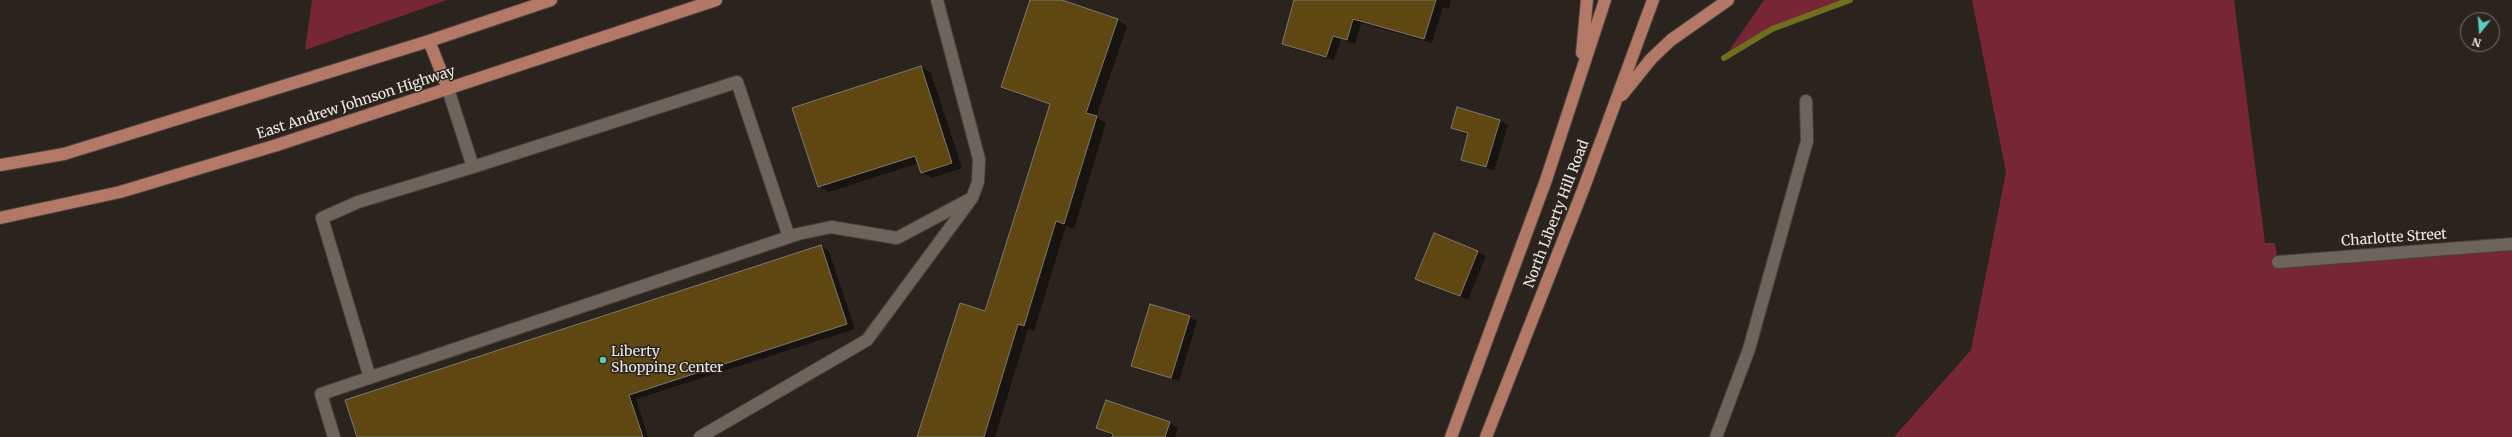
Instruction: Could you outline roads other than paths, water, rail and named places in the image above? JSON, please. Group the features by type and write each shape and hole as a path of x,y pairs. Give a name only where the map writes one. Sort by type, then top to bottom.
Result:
{"main road":[{"path":"0,165 64,154 429,41 551,0"},
{"name":"East Andrew Johnson Highway","path":"0,218 120,192 290,141 716,0"},
{"path":"1580,76 1586,0"},
{"name":"North Liberty Hill Road","path":"1451,437 1546,180 1605,0"},
{"name":"North Liberty Hill Road","path":"1486,437 1615,104 1653,0"},
{"path":"1615,104 1651,59 1671,40 1728,0"},
{"path":"429,41 448,89"}],"street":[{"path":"700,437 867,340 972,198 978,182 978,159 937,0"},
{"path":"370,378 322,218 358,202 473,167 737,82 788,237"},
{"path":"448,89 473,167"},
{"path":"1716,437 1749,349 1807,141 1806,101"},
{"path":"334,437 321,394 788,237 831,227 897,238 972,198"},
{"name":"Charlotte Street","path":"2278,262 2512,244"}],"waterway":[{"path":"1724,58 1772,29 1850,0"}],"place":[{"name":"Liberty Shopping Center","path":"603,360"}]}
